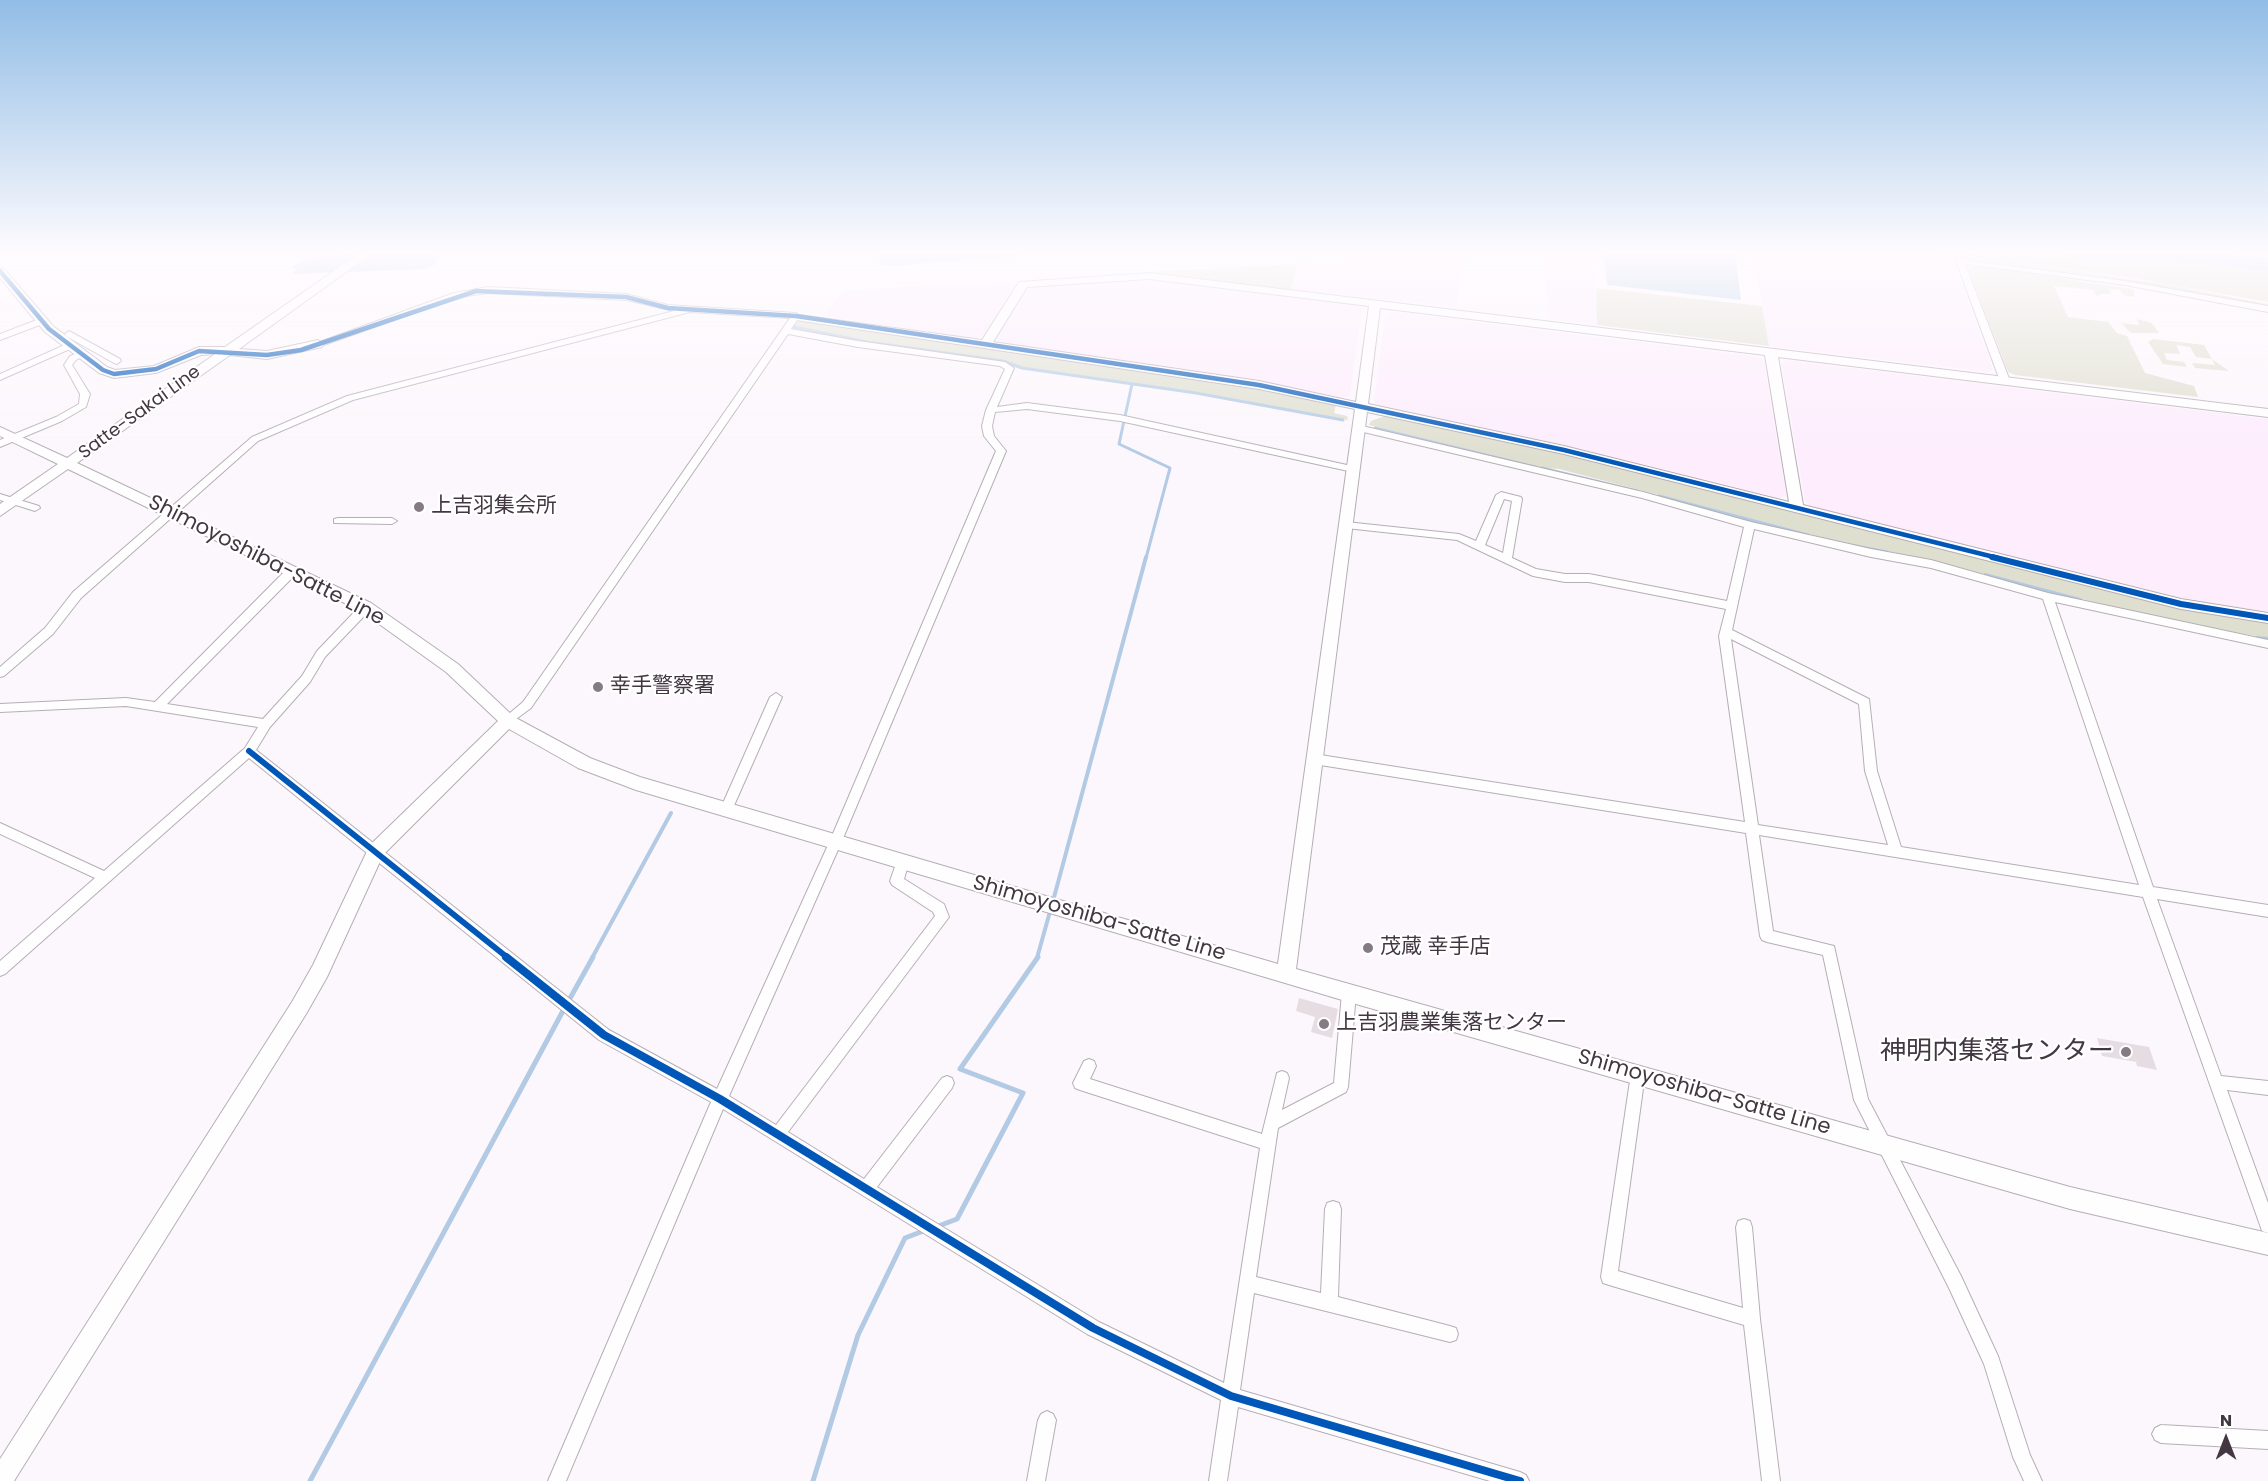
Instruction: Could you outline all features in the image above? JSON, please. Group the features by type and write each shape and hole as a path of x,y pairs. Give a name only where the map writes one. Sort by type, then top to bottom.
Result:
{"street":[{"path":"0,337 42,321"},
{"path":"42,321 69,340 117,361"},
{"name":"Satte-Sakai Line","path":"0,510 7,499 69,464 270,321"},
{"path":"69,340 81,355 103,370 124,374 156,369 199,351 267,355 318,344 383,321"},
{"path":"0,673 49,631 77,595 255,439 350,398 642,321"},
{"path":"0,1481 289,1026 320,970 376,850 456,769 527,705 665,511 792,321"},
{"path":"829,321 1259,385 1361,406 1564,450 2181,604 2268,618"},
{"path":"985,345 1000,321"},
{"path":"1286,974 1373,321"},
{"path":"1516,321 2268,413"},
{"path":"1983,321 2005,381"},
{"path":"557,1481 720,1100 835,843 1001,451 989,436 987,426 991,410 1010,368 1002,364 785,331"},
{"path":"0,377 69,340"},
{"path":"1771,352 1797,508"},
{"path":"0,444 59,419 83,405 85,394 69,365 73,358 81,355"},
{"path":"991,410 1027,406 1049,407 1120,418 1353,469"},
{"path":"1358,428 1643,495 1750,525 1870,554 1931,564 2048,597 2268,644"},
{"name":"Shimoyoshiba-Satte Line","path":"0,431 366,607 452,668 508,722 584,763 636,783 1349,993 2070,1198 2268,1245"},
{"path":"1479,546 1501,495 1517,500 1507,558"},
{"path":"7,499 35,508"},
{"path":"338,521 392,521"},
{"path":"1347,525 1459,537 1533,572 1565,578 1589,578 1732,606"},
{"path":"1750,525 1726,632 1750,828 1767,936 1829,950 1861,1100 1955,1282 1992,1362 2022,1457 2033,1481"},
{"path":"157,707 292,571"},
{"path":"2048,597 2123,823 2268,1225"},
{"path":"0,970 249,751 266,724 306,679 321,654 366,607"},
{"path":"1726,632 1865,702 1871,771 1896,851"},
{"path":"726,810 776,697"},
{"path":"0,708 126,702 266,724"},
{"path":"249,751 376,850 604,1035 720,1100 1093,1328 1231,1396 1520,1481"},
{"path":"1314,759 2268,911"},
{"path":"0,828 105,876"},
{"path":"777,1135 942,917 939,908 897,881 903,862"},
{"path":"1271,1124 1341,1087 1349,993"},
{"path":"1089,1066 1080,1083 1269,1143"},
{"path":"1638,1074 1609,1277 1752,1319"},
{"path":"1218,1481 1271,1124 1282,1078"},
{"path":"2217,1082 2268,1088"},
{"path":"866,1189 947,1083"},
{"path":"1329,1304 1333,1209"},
{"path":"1744,1227 1771,1481"},
{"path":"1248,1283 1450,1334"},
{"path":"1036,1481 1047,1420"},
{"path":"2161,1434 2268,1440"}],"shaded area":[{"path":"800,321 808,321 1261,389 1336,405 1334,413 1347,416 1348,420 1203,393 1022,367 1004,361 877,342 793,326"},
{"path":"858,321 993,321 984,336 975,339"},
{"path":"1006,321 1360,321 1350,396 1342,398 1254,380 999,342 996,338"},
{"path":"1384,321 1469,321 1758,357 1764,361 1786,495 1779,498 1569,446 1379,406 1374,402"},
{"path":"1566,321 1597,321 1597,325"},
{"path":"1597,321 1765,321 1769,346 1597,325"},
{"path":"1764,321 1975,321 1993,370 1988,372 1769,346"},
{"path":"1988,321 2108,322 2117,333 2127,336 2145,373 2194,386 2198,397 2015,375 2008,372"},
{"path":"2138,321 2152,323 2159,333 2131,333 2121,323 2139,325"},
{"path":"2153,339 2204,345 2212,359 2196,357 2190,347 2176,345 2180,354 2164,353 2167,360 2184,362 2187,367 2163,364 2148,342"},
{"path":"2212,359 2229,371 2195,368 2192,363 2215,365"},
{"path":"1786,360 2268,419 2268,612 2178,597 1810,506 1805,501 1781,363"},
{"path":"1385,416 1556,452 2191,610 2268,623 2268,638 2196,626 2125,610 1931,560 1824,538 1559,469 1544,468 1369,425 1371,421"}],"building":[{"name":"上吉羽農業集落センター","path":"1299,998 1338,1009 1332,1038 1311,1032 1315,1017 1296,1011"},
{"name":"神明内集落センター","path":"2097,1038 2149,1047 2157,1070 2137,1066 2136,1062 2102,1056"}],"waterway":[{"path":"794,327 868,342 1003,361 1022,368 1196,393 1343,420"},
{"path":"1132,384 1119,444 1170,468 1146,558"},
{"path":"1375,428 1535,467"},
{"path":"1542,468 1637,491"},
{"path":"1659,496 1808,535"},
{"path":"1851,545 1887,552"},
{"path":"1053,901 1146,557"},
{"path":"1985,575 2080,600"},
{"path":"2257,638 2268,639"},
{"path":"592,958 671,813"},
{"path":"1037,958 1051,908"},
{"path":"568,1002 593,957"},
{"path":"936,1227 957,1219 1023,1093 960,1069 1038,957"},
{"path":"310,1481 564,1009"},
{"path":"813,1481 858,1335 905,1238 926,1230"}],"cycle path":[{"path":"42,321 49,329 103,370 114,374 156,369 199,351 216,350 267,355 301,350 383,321"},
{"path":"830,321 1259,385 1564,450 2181,604 2268,618"},
{"path":"249,751 604,1035 720,1099 1093,1328 1231,1396 1520,1481"}],"place":[{"name":"上吉羽集会所","path":"419,507"},
{"name":"幸手警察署","path":"598,687"},
{"name":"茂蔵 幸手店","path":"1368,948"},
{"name":"上吉羽農業集落センター","path":"1324,1024"},
{"name":"神明内集落センター","path":"2126,1052"}]}
